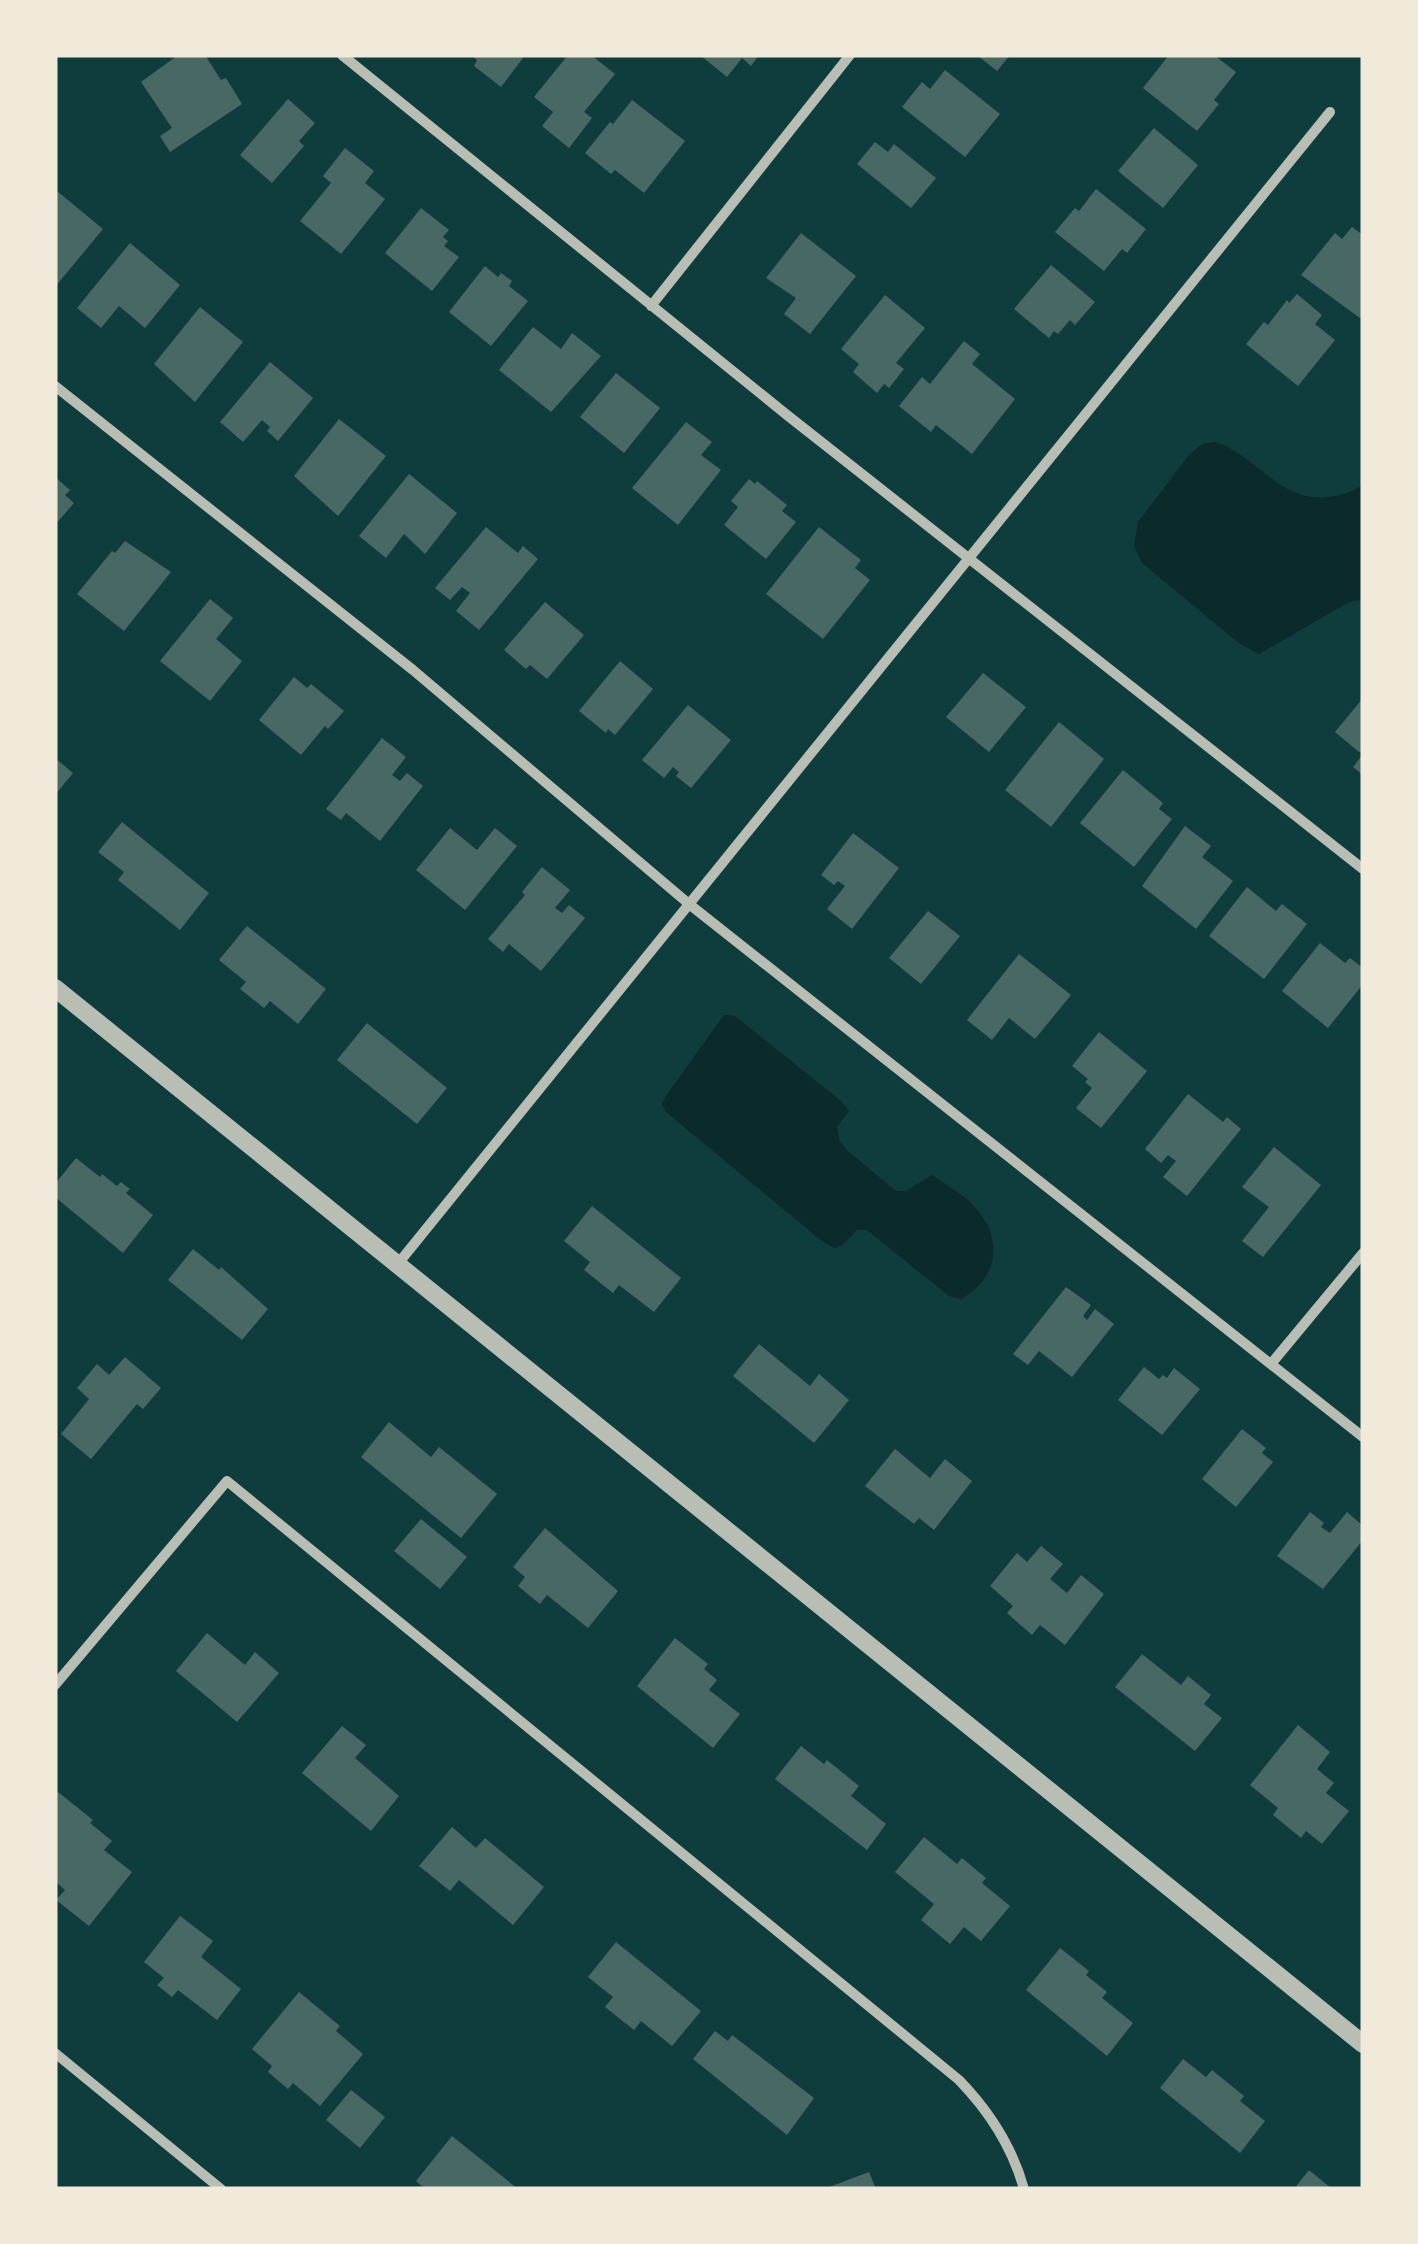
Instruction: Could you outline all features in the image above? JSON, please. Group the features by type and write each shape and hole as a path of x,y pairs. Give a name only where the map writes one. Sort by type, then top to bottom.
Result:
{"street":[{"path":"342,55 651,306 1363,869"},
{"path":"651,306 850,55"},
{"path":"396,1264 1330,112"},
{"path":"55,386 412,670 689,904 1363,1436"},
{"path":"55,988 1363,2044"},
{"path":"1271,1364 1363,1253"},
{"path":"55,1685 227,1481 959,2080 995,2122 1008,2144 1024,2189"},
{"path":"55,2053 221,2189"}],"water":[{"path":"1215,442 1243,456 1295,493 1326,497 1341,495 1363,484 1363,599 1349,602 1259,654 1239,643 1142,563 1134,546 1138,522 1189,455 1202,444"},
{"path":"724,1015 735,1016 841,1101 849,1111 837,1127 840,1142 896,1191 906,1191 932,1175 972,1204 989,1229 993,1243 990,1268 974,1290 961,1299 949,1296 867,1230 857,1230 835,1248 823,1242 666,1112 662,1104 666,1096"}],"building":[{"path":"178,55 205,55 242,104 170,152 160,136 172,128 141,82"},
{"path":"471,55 523,58 501,87 474,66 477,60"},
{"path":"568,55 591,55 615,74 584,112 592,118 569,148 542,126 553,112 534,97"},
{"path":"700,55 759,55 751,66 742,58 727,77"},
{"path":"977,55 1010,55 997,71"},
{"path":"1169,55 1214,55 1236,72 1214,100 1219,104 1197,131 1143,88"},
{"path":"945,70 1000,114 965,157 902,107 922,82 930,89"},
{"path":"288,99 315,123 299,141 304,146 272,183 240,155"},
{"path":"632,100 685,141 644,193 585,153"},
{"path":"1154,128 1198,165 1163,208 1118,171"},
{"path":"875,142 888,152 894,144 936,178 911,208 857,164"},
{"path":"345,148 374,171 365,183 385,199 341,254 300,221 331,183 323,176"},
{"path":"1096,189 1146,229 1127,253 1122,249 1104,271 1055,232"},
{"path":"57,191 103,229 55,287 55,194"},
{"path":"421,208 449,230 443,237 448,241 444,246 459,257 432,291 385,253"},
{"path":"1352,227 1363,235 1360,318 1301,275 1335,233 1342,239"},
{"path":"801,233 856,276 810,334 784,314 796,298 766,278"},
{"path":"130,243 180,285 145,328 119,306 101,328 77,308"},
{"path":"1051,265 1095,302 1075,325 1070,320 1049,338 1014,309"},
{"path":"485,266 498,277 501,273 512,281 509,286 528,301 491,346 449,312"},
{"path":"1297,294 1322,315 1315,324 1335,340 1298,386 1246,344 1264,322 1268,325 1287,300 1289,303"},
{"path":"885,295 925,328 896,363 904,369 889,388 884,384 877,393 853,372 859,364 841,349"},
{"path":"200,307 243,342 195,402 154,364"},
{"path":"533,327 561,349 572,333 601,356 551,412 499,370"},
{"path":"964,341 980,354 972,364 1015,399 972,454 936,425 931,432 899,406 922,377 930,384"},
{"path":"270,362 313,398 278,441 262,420 243,442 220,422"},
{"path":"616,373 660,408 624,453 580,417"},
{"path":"339,419 386,456 338,516 294,476"},
{"path":"686,422 712,442 701,455 721,470 678,525 632,488"},
{"path":"409,474 457,513 425,554 404,534 386,558 359,536"},
{"path":"55,477 70,490 65,495 74,503 55,525"},
{"path":"749,479 787,505 782,511 796,522 766,559 724,525 738,507 731,501"},
{"path":"486,527 518,553 523,546 538,559 479,630 456,611 470,593 462,587 450,600 435,588"},
{"path":"819,527 861,560 855,568 870,580 823,639 766,594"},
{"path":"125,541 171,572 124,631 77,594"},
{"path":"210,599 233,618 216,639 242,661 210,701 160,661"},
{"path":"545,602 584,635 547,679 530,665 526,669 504,650"},
{"path":"620,661 653,689 615,735 608,729 606,733 579,711"},
{"path":"983,673 1026,707 989,752 946,717"},
{"path":"294,677 307,688 311,684 344,711 328,729 325,726 301,755 259,720"},
{"path":"1363,698 1363,751 1359,752 1335,732"},
{"path":"688,705 731,740 691,788 676,776 679,772 673,767 664,778 642,760"},
{"path":"1059,722 1104,759 1051,827 1005,790"},
{"path":"382,738 406,757 392,775 400,781 407,773 423,786 380,841 346,813 341,820 326,809"},
{"path":"1363,754 1363,775 1353,767"},
{"path":"55,758 73,773 55,795"},
{"path":"1123,770 1163,803 1159,809 1172,819 1134,867 1080,823"},
{"path":"122,822 209,893 180,930 118,880 124,872 98,852"},
{"path":"1185,826 1211,846 1202,857 1233,881 1196,929 1142,886"},
{"path":"450,828 477,850 495,828 517,846 465,910 416,870"},
{"path":"853,833 899,868 852,929 827,909 845,886 838,881 834,885 821,875"},
{"path":"542,867 570,890 555,908 562,913 569,905 585,918 541,971 509,944 503,952 488,939 525,895 522,892"},
{"path":"1247,887 1276,911 1282,904 1307,924 1264,979 1209,936"},
{"path":"928,911 960,936 921,984 889,958"},
{"path":"247,926 326,989 298,1024 270,1001 264,1008 240,989 246,982 219,960"},
{"path":"1320,943 1345,963 1350,958 1363,968 1363,984 1328,1028 1282,991"},
{"path":"1019,954 1071,995 1035,1039 1009,1018 992,1040 967,1020"},
{"path":"367,1023 447,1088 417,1124 337,1060"},
{"path":"1099,1032 1147,1071 1101,1128 1076,1108 1092,1088 1085,1082 1088,1079 1072,1066"},
{"path":"1188,1094 1223,1122 1227,1117 1241,1129 1187,1196 1163,1177 1176,1161 1168,1155 1161,1163 1145,1149"},
{"path":"1274,1147 1321,1185 1263,1257 1242,1241 1269,1207 1242,1187"},
{"path":"76,1158 100,1177 102,1174 117,1186 121,1182 130,1189 126,1193 153,1215 123,1253 55,1197 55,1184"},
{"path":"592,1206 681,1278 654,1312 619,1285 613,1293 584,1270 590,1262 564,1241"},
{"path":"193,1249 219,1270 221,1267 268,1309 242,1340 168,1280"},
{"path":"1066,1287 1091,1305 1083,1316 1087,1320 1095,1309 1114,1324 1072,1377 1039,1351 1028,1365 1013,1354"},
{"path":"759,1344 810,1386 819,1374 849,1400 814,1443 733,1376"},
{"path":"125,1357 161,1388 143,1409 137,1404 91,1459 61,1434 89,1399 77,1388 97,1364 109,1375"},
{"path":"1144,1367 1159,1379 1163,1375 1167,1378 1174,1368 1200,1389 1162,1435 1118,1400"},
{"path":"389,1422 431,1457 439,1447 497,1494 461,1538 361,1457"},
{"path":"1242,1429 1266,1448 1262,1453 1273,1462 1236,1507 1202,1479"},
{"path":"895,1449 930,1478 945,1459 972,1481 934,1530 919,1518 914,1524 865,1486"},
{"path":"1310,1512 1330,1533 1347,1512 1363,1526 1363,1540 1323,1589 1277,1556"},
{"path":"421,1519 467,1557 440,1589 394,1551"},
{"path":"545,1528 618,1591 588,1628 547,1595 540,1604 518,1586 525,1577 513,1567"},
{"path":"1041,1546 1063,1564 1050,1579 1067,1593 1081,1575 1104,1594 1065,1645 1040,1625 1032,1635 1007,1613 1013,1606 990,1586 1017,1553 1027,1562"},
{"path":"207,1633 245,1665 255,1652 279,1673 237,1722 176,1671"},
{"path":"675,1638 708,1664 704,1669 717,1680 709,1690 740,1714 713,1748 637,1686"},
{"path":"1142,1654 1181,1685 1188,1676 1211,1695 1204,1704 1222,1718 1195,1751 1115,1687"},
{"path":"1298,1725 1330,1752 1317,1769 1334,1783 1326,1793 1349,1811 1322,1844 1306,1831 1301,1838 1273,1815 1278,1808 1250,1785"},
{"path":"342,1726 366,1745 355,1758 399,1796 371,1831 302,1773"},
{"path":"801,1746 824,1764 827,1760 859,1786 851,1796 886,1824 867,1850 775,1779"},
{"path":"58,1792 93,1820 90,1823 112,1841 104,1850 132,1872 89,1926 56,1900 65,1890 55,1881"},
{"path":"452,1827 476,1848 485,1838 544,1887 513,1925 459,1880 450,1891 419,1866"},
{"path":"924,1837 957,1864 962,1858 986,1878 982,1883 1010,1906 981,1941 964,1927 950,1944 921,1920 934,1904 895,1872"},
{"path":"180,1916 213,1941 201,1957 241,1989 217,2020 178,1990 172,1997 157,1985 164,1978 144,1962"},
{"path":"616,1942 701,2011 672,2046 641,2021 634,2030 605,2007 613,1997 588,1977"},
{"path":"1060,1948 1089,1971 1086,1975 1107,1992 1102,1998 1133,2023 1107,2056 1026,1990"},
{"path":"299,1992 340,2026 336,2031 363,2054 320,2106 293,2083 288,2089 268,2072 272,2066 252,2049"},
{"path":"715,2031 728,2041 732,2035 814,2098 787,2135 693,2059"},
{"path":"1183,2059 1206,2077 1212,2070 1244,2096 1240,2101 1265,2121 1240,2153 1160,2088"},
{"path":"351,2090 385,2117 360,2148 326,2120"},
{"path":"452,2136 518,2189 425,2189 416,2181"},
{"path":"1309,2170 1332,2189 1294,2189"},
{"path":"869,2172 876,2189 824,2189"}]}
